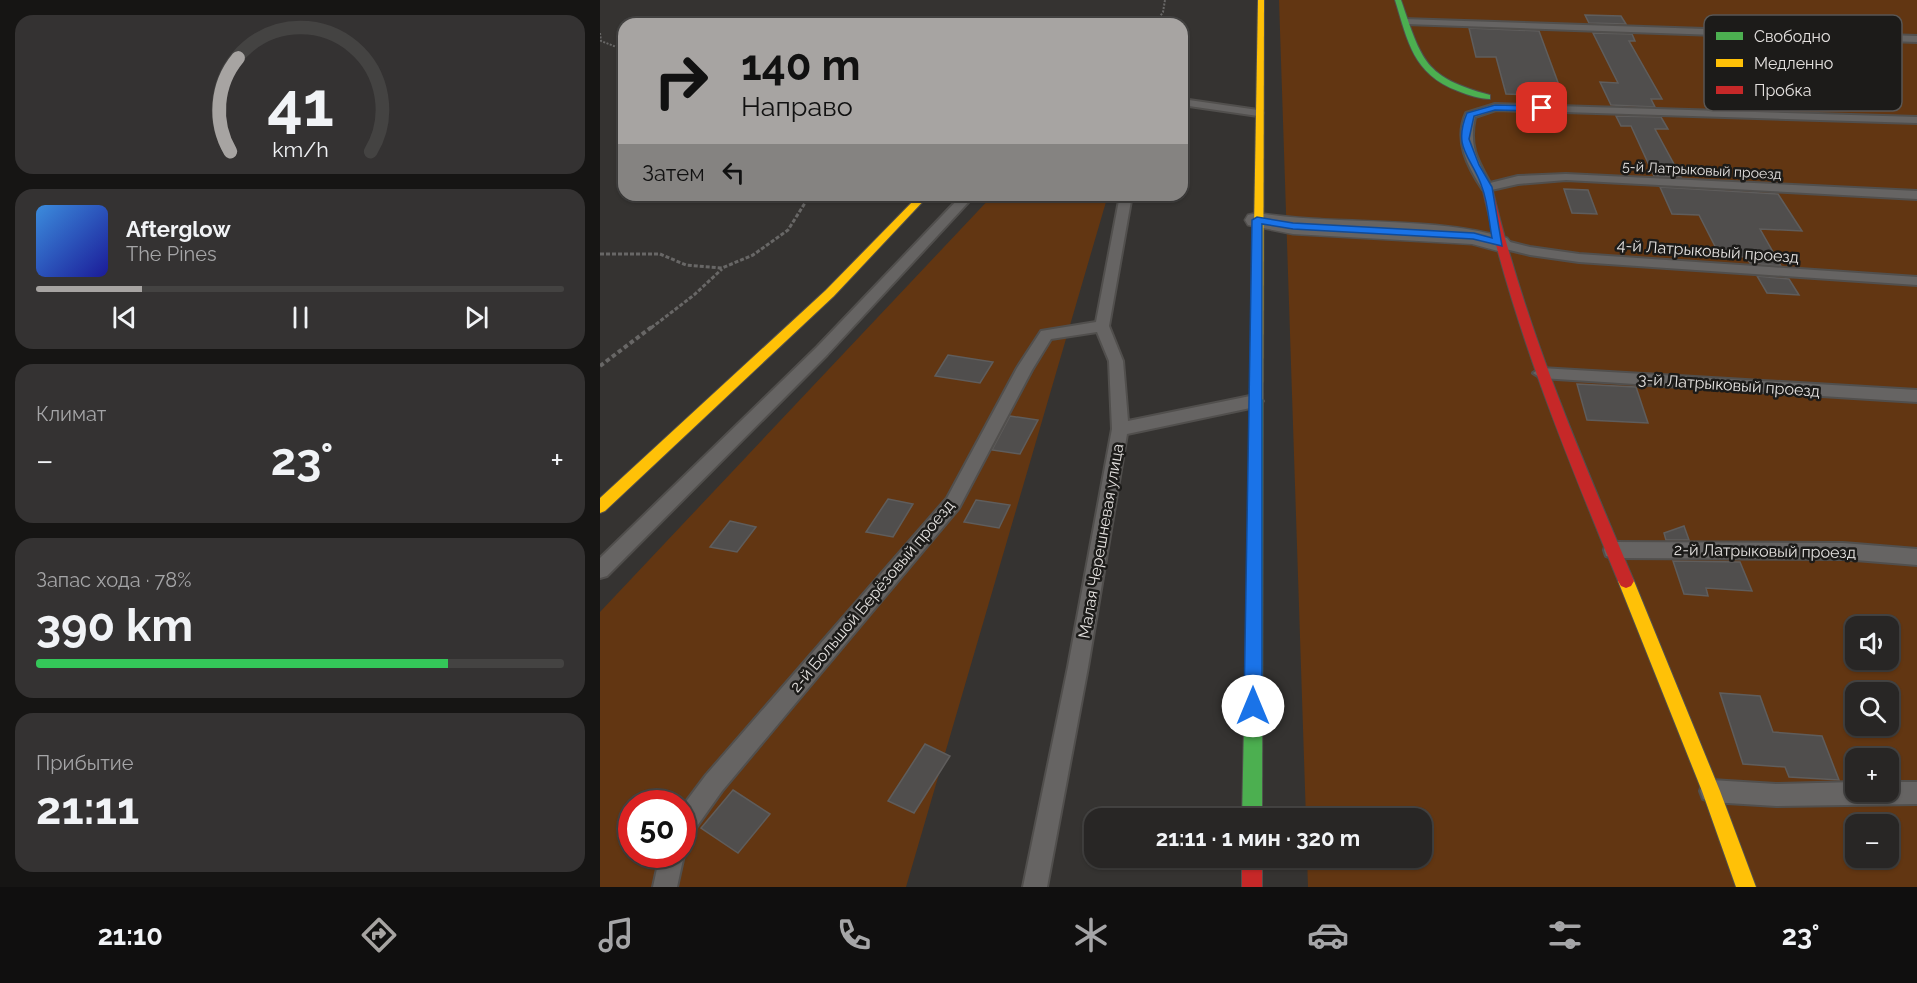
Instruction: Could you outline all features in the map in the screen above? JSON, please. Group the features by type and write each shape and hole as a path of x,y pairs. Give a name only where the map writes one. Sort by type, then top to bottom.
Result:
{"street":[{"path":"1252,808 1261,0"},
{"path":"1398,0 1423,70 1440,84 1459,92 1487,97"},
{"path":"1487,187 1498,243 1512,279 1541,373 1711,791 1746,887"},
{"path":"600,507 830,293 918,201"},
{"path":"1257,220 1293,226 1474,236 1498,243"},
{"path":"1252,868 1252,887"}],"lane":[{"path":"1406,21 1704,31"},
{"path":"1902,38 1917,39"},
{"path":"1487,97 1704,106"},
{"path":"1188,103 1258,113"},
{"path":"1487,187 1474,165 1465,139 1470,115 1495,107 1917,120"},
{"path":"1841,111 1917,114"},
{"name":"5-й Латрыковый проезд","path":"1487,187 1518,180 1566,177 1917,195"},
{"path":"600,570 822,351 963,201"},
{"path":"1102,326 1125,201"},
{"name":"4-й Латрыковый проезд","path":"1498,243 1517,250 1560,256 1684,268 1917,281"},
{"name":"Малая Черешневая улица","path":"1035,887 1078,667 1120,429 1116,361 1102,326"},
{"name":"2-й Большой Берёзовый проезд","path":"696,808 714,783 953,503 1025,368 1046,336 1102,326"},
{"name":"3-й Латрыковый проезд","path":"1541,373 1917,396"},
{"path":"1120,429 1255,401"},
{"name":"2-й Латрыковый проезд","path":"1613,550 1844,551 1917,557"},
{"path":"1711,791 1776,795 1917,793"},
{"path":"665,887 669,868"}],"path":[{"path":"1159,18 1163,12 1165,0"},
{"path":"600,33 601,40 618,47"},
{"path":"600,366 694,295 722,268 753,255 788,230 806,201"},
{"path":"600,254 660,254 686,265 722,268"}],"shaded area":[{"path":"1279,0 1917,0 1917,887 1308,887 1307,868 1432,868 1432,808 1306,808"},
{"path":"987,201 1106,201 906,887 600,887 600,612"}],"building":[{"path":"1585,15 1621,16 1626,24 1589,23"},
{"path":"1469,28 1539,31 1563,96 1506,94 1496,57 1476,57"},
{"path":"1593,33 1632,34 1635,41 1629,41 1662,99 1651,99 1655,107 1611,105 1600,82 1618,83"},
{"path":"1616,116 1661,117 1668,129 1655,129 1681,177 1654,176 1631,126 1621,126"},
{"path":"1660,187 1778,194 1802,231 1760,229 1781,266 1750,263 1746,257 1720,256 1699,215 1672,214"},
{"path":"1564,189 1588,190 1597,214 1572,213"},
{"path":"1757,276 1789,279 1799,295 1767,293"},
{"path":"948,355 993,362 980,383 935,376"},
{"path":"1577,384 1636,387 1648,423 1587,420"},
{"path":"1010,416 1038,420 1020,454 992,450"},
{"path":"888,499 913,504 893,537 866,532"},
{"path":"976,500 1010,505 999,528 964,522"},
{"path":"730,521 756,527 737,552 710,547"},
{"path":"1684,526 1689,540 1666,540 1664,533"},
{"path":"1673,561 1740,562 1752,591 1706,588 1708,596 1684,594"},
{"path":"1720,693 1760,696 1773,732 1822,736 1839,780 1789,777 1785,767 1743,764"},
{"path":"925,744 950,756 914,813 888,801"},
{"path":"733,790 770,814 738,853 701,828"}],"traffic: fast":[{"path":"1398,0 1411,39 1424,66 1446,84 1487,97"},
{"path":"1252,808 1257,399"}],"traffic: slow":[{"path":"1257,399 1261,0"},
{"path":"600,507 830,293 918,201"},
{"path":"1626,581 1711,791 1746,887"}],"traffic: jam":[{"path":"1487,187 1499,238 1529,337 1566,436 1626,581"},
{"path":"1252,868 1252,887"}],"route":[{"path":"1253,706 1257,220 1293,226 1474,236 1498,243 1487,187 1474,165 1465,139 1470,115 1495,107 1542,108"}]}
